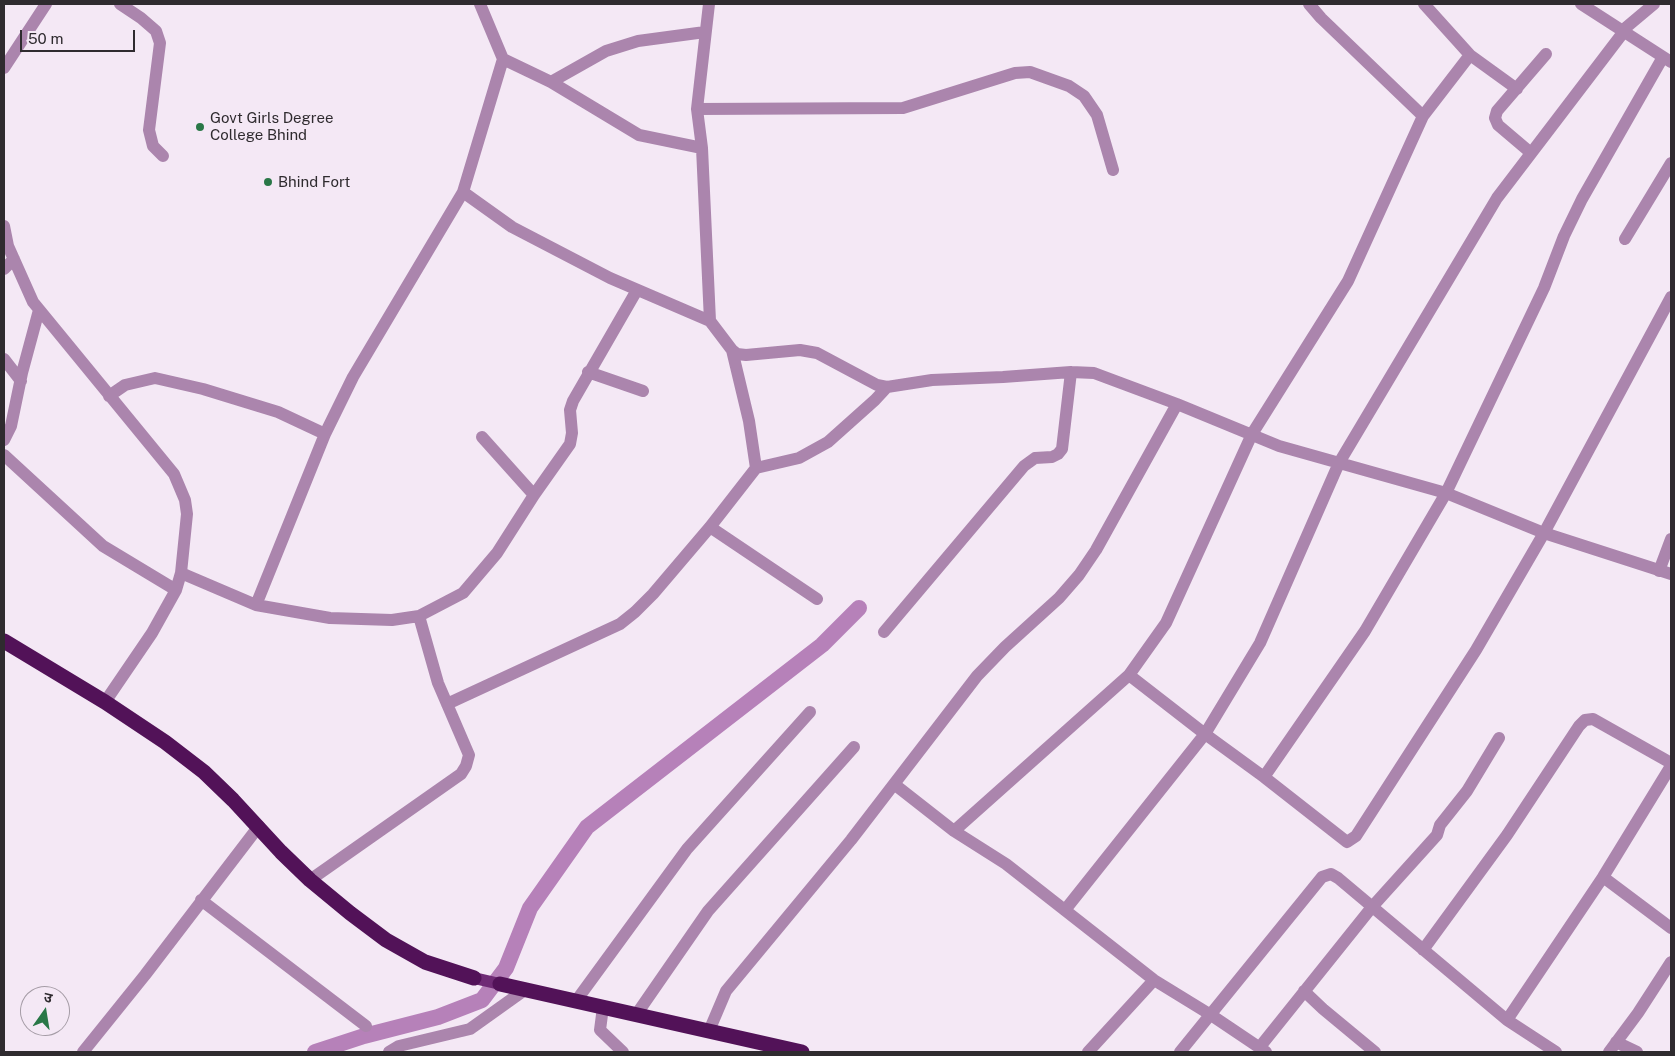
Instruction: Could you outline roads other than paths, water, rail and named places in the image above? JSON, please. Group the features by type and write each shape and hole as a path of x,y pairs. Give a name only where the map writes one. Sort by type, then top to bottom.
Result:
{"highway":[{"path":"4,641 105,702 165,742 204,772 310,880 386,940 425,962 474,978"},
{"path":"500,984 802,1052"}],"main road":[{"path":"474,978 500,984"}],"street":[{"path":"4,68 46,4"},
{"path":"120,4 156,31 160,43 149,130 153,146 164,156"},
{"path":"256,605 325,434 353,378 462,192 503,58 480,4"},
{"path":"709,4 697,109 702,148 710,321"},
{"path":"1309,4 1321,18 1423,116"},
{"path":"1424,4 1470,55 1517,89"},
{"path":"1264,777 1365,631 1446,493 1544,288 1564,236 1582,199 1667,59 1581,4"},
{"path":"1065,910 1205,734 1260,644 1339,463 1497,198 1622,34 1623,30 1654,4"},
{"path":"551,82 606,51 638,41 705,32"},
{"path":"1531,154 1498,125 1495,118 1497,111 1546,54"},
{"path":"954,831 1130,675 1166,623 1252,434 1348,281 1423,116 1470,55"},
{"path":"503,58 551,82 639,135 702,148"},
{"path":"697,109 903,108 1015,74 1030,72 1069,86 1084,96 1097,114 1113,170"},
{"path":"1625,239 1671,162"},
{"path":"462,192 512,227 610,278 710,321 737,354 746,355 800,350 817,353 877,384 887,387 932,380 1071,372 1094,373 1177,404 1279,446 1446,493 1544,533 1665,573 1671,539"},
{"path":"4,226 8,246 33,302 108,396 174,474 185,500 187,514 182,572 176,590 152,633 105,702"},
{"path":"4,269 14,259"},
{"path":"182,572 256,605 330,618 392,620 419,616 463,593 497,553 534,495 570,444 572,433 570,410 573,401 637,290"},
{"path":"1130,675 1347,842 1356,836 1476,650 1544,533 1671,297"},
{"path":"4,440 11,426 20,381 39,310"},
{"path":"732,350 749,421 756,468"},
{"path":"4,359 20,381"},
{"path":"588,372 643,391"},
{"path":"884,632 1024,466 1035,458 1052,457 1062,449 1071,372"},
{"path":"108,396 125,385 156,378 203,388 278,412 325,434"},
{"path":"448,704 620,624 653,594 710,527 756,468 799,458 828,442 876,400 887,387"},
{"path":"709,1031 726,991 851,840 977,676 1005,647 1059,598 1079,575 1096,550 1177,404"},
{"path":"482,437 534,495"},
{"path":"4,454 103,546 176,590"},
{"path":"710,527 816,599"},
{"path":"310,880 461,774 466,766 469,755 438,683 419,616"},
{"path":"576,1001 687,849 810,712"},
{"path":"1424,950 1507,835 1579,726 1585,720 1593,719 1671,765 1603,877 1507,1020"},
{"path":"894,784 954,831 1006,864 1154,980 1211,1015 1262,1050 1304,991 1372,906 1438,835 1440,826 1467,791 1499,738"},
{"path":"636,1015 708,911 854,747"},
{"path":"83,1052 145,975 259,826"},
{"path":"1180,1052 1322,876 1331,874 1372,906 1507,1020 1556,1052"},
{"path":"1603,877 1671,928"},
{"path":"201,900 366,1026"},
{"path":"1609,1052 1671,962"},
{"path":"1088,1052 1154,980"},
{"path":"389,1052 399,1046 470,1028 526,989"},
{"path":"1304,991 1375,1052"},
{"path":"603,1007 600,1030 623,1052"},
{"path":"1616,1042 1637,1052"}],"waterway":[{"path":"315,1052 364,1036 438,1017 482,1000 506,968 530,908 587,827 822,645 859,608"}],"place":[{"name":"Govt Girls Degree College Bhind","path":"200,127"},
{"name":"Bhind Fort","path":"268,182"}]}
